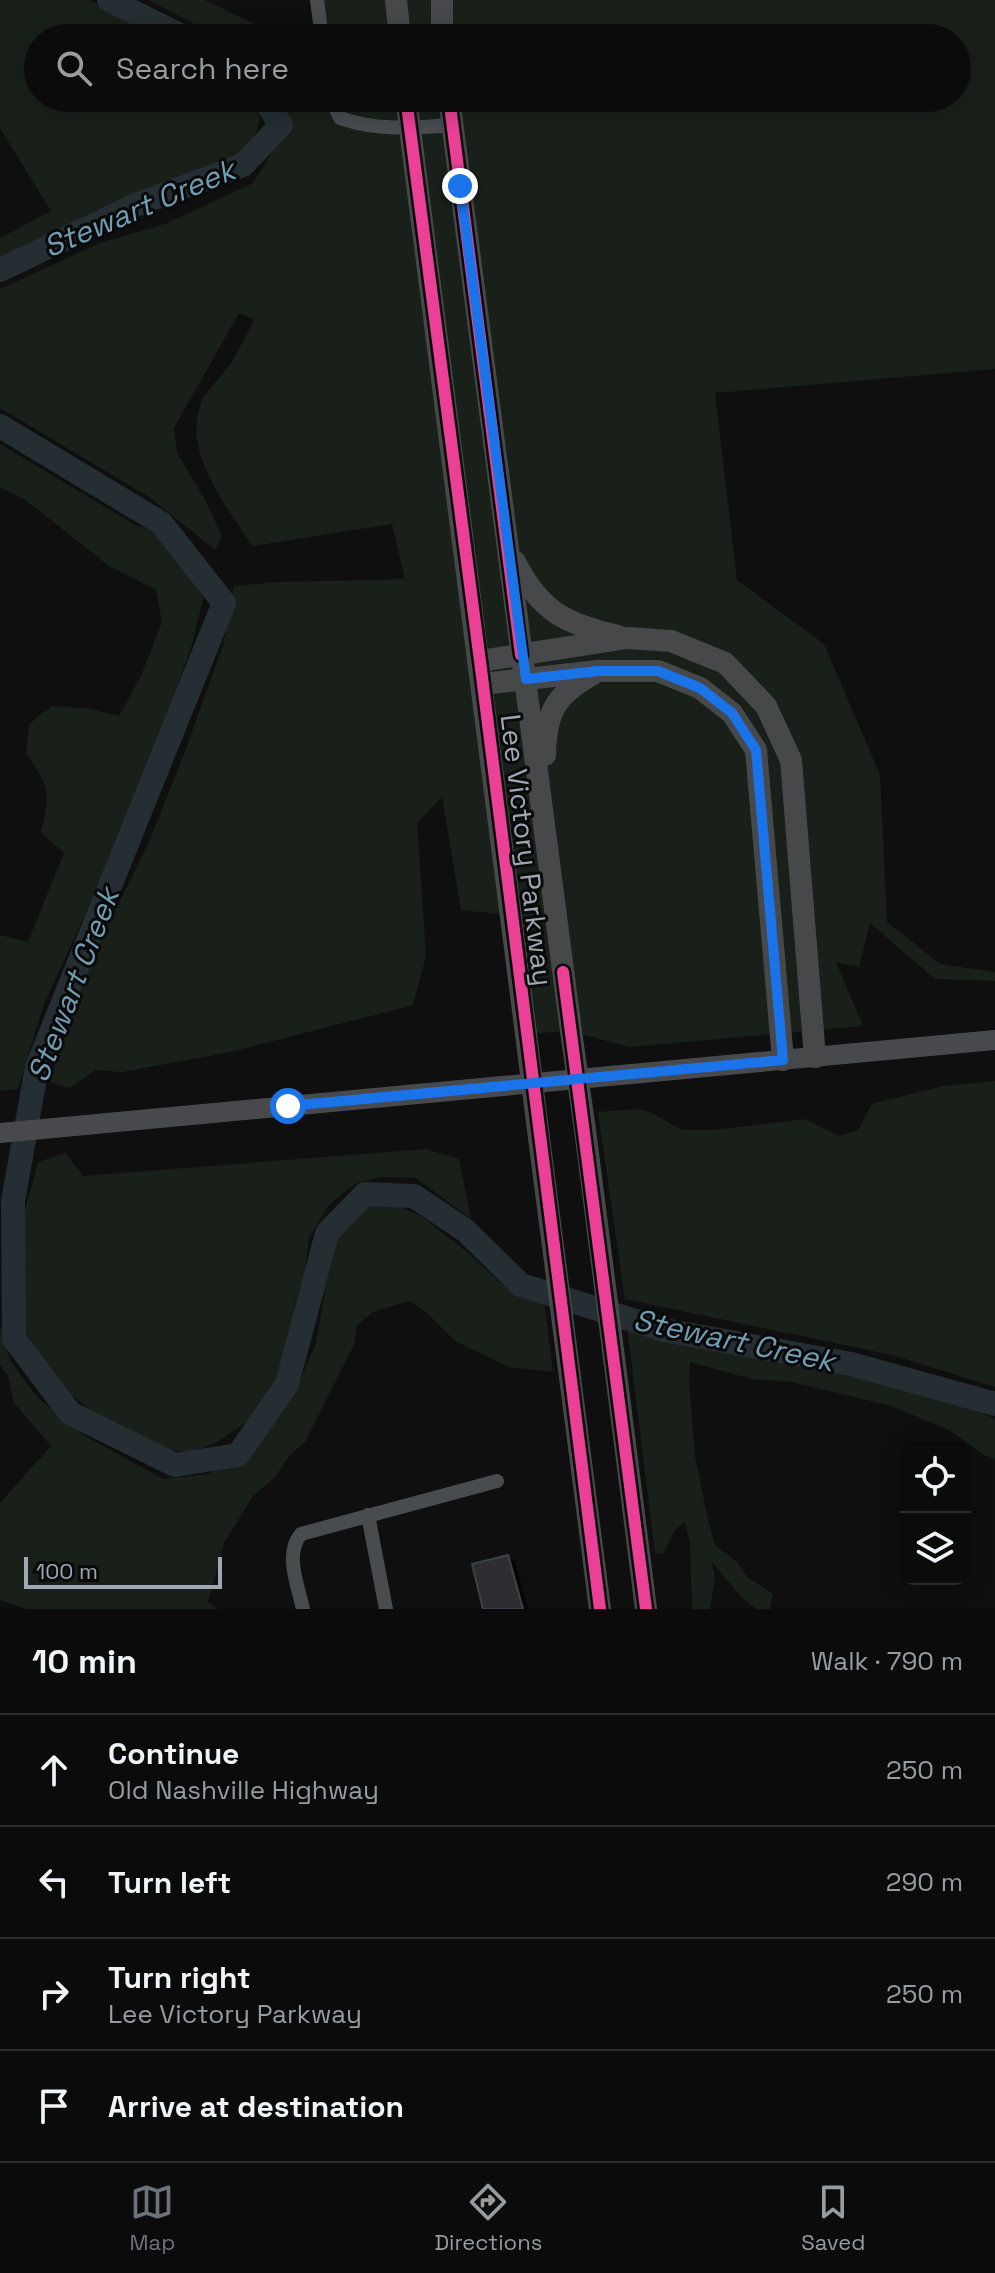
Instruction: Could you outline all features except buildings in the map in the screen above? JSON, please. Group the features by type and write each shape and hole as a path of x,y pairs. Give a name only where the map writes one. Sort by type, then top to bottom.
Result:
{"main road":[{"path":"396,0 399,24"},
{"path":"442,0 442,24"},
{"name":"Lee Victory Parkway","path":"407,112 600,1609"},
{"name":"Lee Victory Parkway","path":"451,112 646,1609"},
{"path":"508,550 528,588 547,607 571,621 627,638 671,641 725,663 766,706 791,760 815,1057"},
{"path":"481,672 521,655 627,638"},
{"path":"481,672 526,679 598,671 658,671 700,688 732,713 756,750 783,1060"},
{"path":"555,911 560,874 545,756 546,731 557,701 598,671"},
{"path":"1,1133 995,1040"}],"street":[{"path":"317,0 320,24"},
{"path":"337,112 340,118 358,124 409,129 452,125"},
{"path":"303,1609 292,1556 293,1543 301,1534 497,1481"},
{"path":"368,1515 386,1609"}],"shaded area":[{"path":"0,0 90,0 134,24 24,24 24,112 257,112 260,118 254,140 232,161 108,206 0,259 0,238 51,211 0,128"},
{"path":"149,0 205,0 254,24 194,24"},
{"path":"317,0 995,0 995,369 715,393 737,580 824,644 880,775 887,922 940,964 995,972 995,981 935,979 870,923 859,967 836,962 863,1026 629,1047 571,1031 526,1034 511,915 461,910 442,797 417,823 426,956 413,1005 231,1052 122,1072 96,1070 69,1088 50,1082 67,1025 105,931 149,842 184,754 223,645 234,586 405,579 392,524 252,546 220,496 202,460 197,441 197,422 201,403 231,363 254,319 239,313 174,428 177,453 222,536 215,550 149,497 0,408 0,289 100,243 165,224 253,183 287,128 284,112 971,112 971,24 320,24"},
{"path":"0,444 135,525 158,532 192,571 203,599 191,648 170,707 96,891 44,1004 18,1089 0,1091 0,935 28,942 64,853 41,833 47,799 44,783 26,754 29,724 52,706 91,709 119,716 141,676 162,622 156,590 109,566 27,501 0,487"},
{"path":"995,1081 995,1387 892,1355 625,1299 598,1112 638,1109 650,1112 682,1130 714,1130 805,1119 839,1136 858,1130 872,1104 944,1086"},
{"path":"426,1149 459,1159 471,1219 416,1178 382,1177 356,1183 328,1206 309,1238 304,1275 294,1307 289,1351 277,1387 253,1418 215,1443 188,1453 147,1444 97,1415 53,1381 24,1330 23,1217 38,1162 66,1153 83,1176"},
{"path":"389,1202 421,1216 502,1284 544,1302 553,1372 509,1367 455,1341 426,1312 409,1301 373,1312 357,1325 354,1345 305,1442 289,1456 275,1477 253,1496 224,1543 208,1602 218,1609 27,1609 0,1600 0,1503 51,1446 14,1403 8,1376 0,1365 0,1325 10,1360 37,1397 85,1436 163,1479 209,1474 253,1446 294,1394 316,1344 334,1237 362,1206"},
{"path":"627,1327 754,1357 835,1369 949,1399 995,1419 995,1459 971,1446 971,1441 964,1441 949,1430 891,1406 792,1382 752,1379 690,1362 695,1456 715,1545 737,1562 747,1577 773,1594 770,1609 756,1609 742,1598 712,1562 715,1578 710,1609 692,1609 690,1542 685,1522 675,1530 663,1554 655,1553"}],"waterway":[{"name":"Stewart Creek","path":"109,0 158,24"},
{"name":"Stewart Creek","path":"0,270 138,204 243,165 281,125 272,112"},
{"name":"Stewart Creek","path":"0,426 161,523 224,603 37,1067 13,1201 14,1339 70,1413 175,1465 238,1455 287,1384 327,1233 365,1194 414,1196 466,1231 521,1285 664,1330 851,1364 995,1404"}],"cycle path":[{"path":"408,112 600,1609"},
{"path":"451,112 521,655"},
{"path":"563,972 646,1609"}],"route":[{"path":"288,1106 783,1060 756,750 732,713 700,688 658,671 598,671 526,679 460,186"}]}
